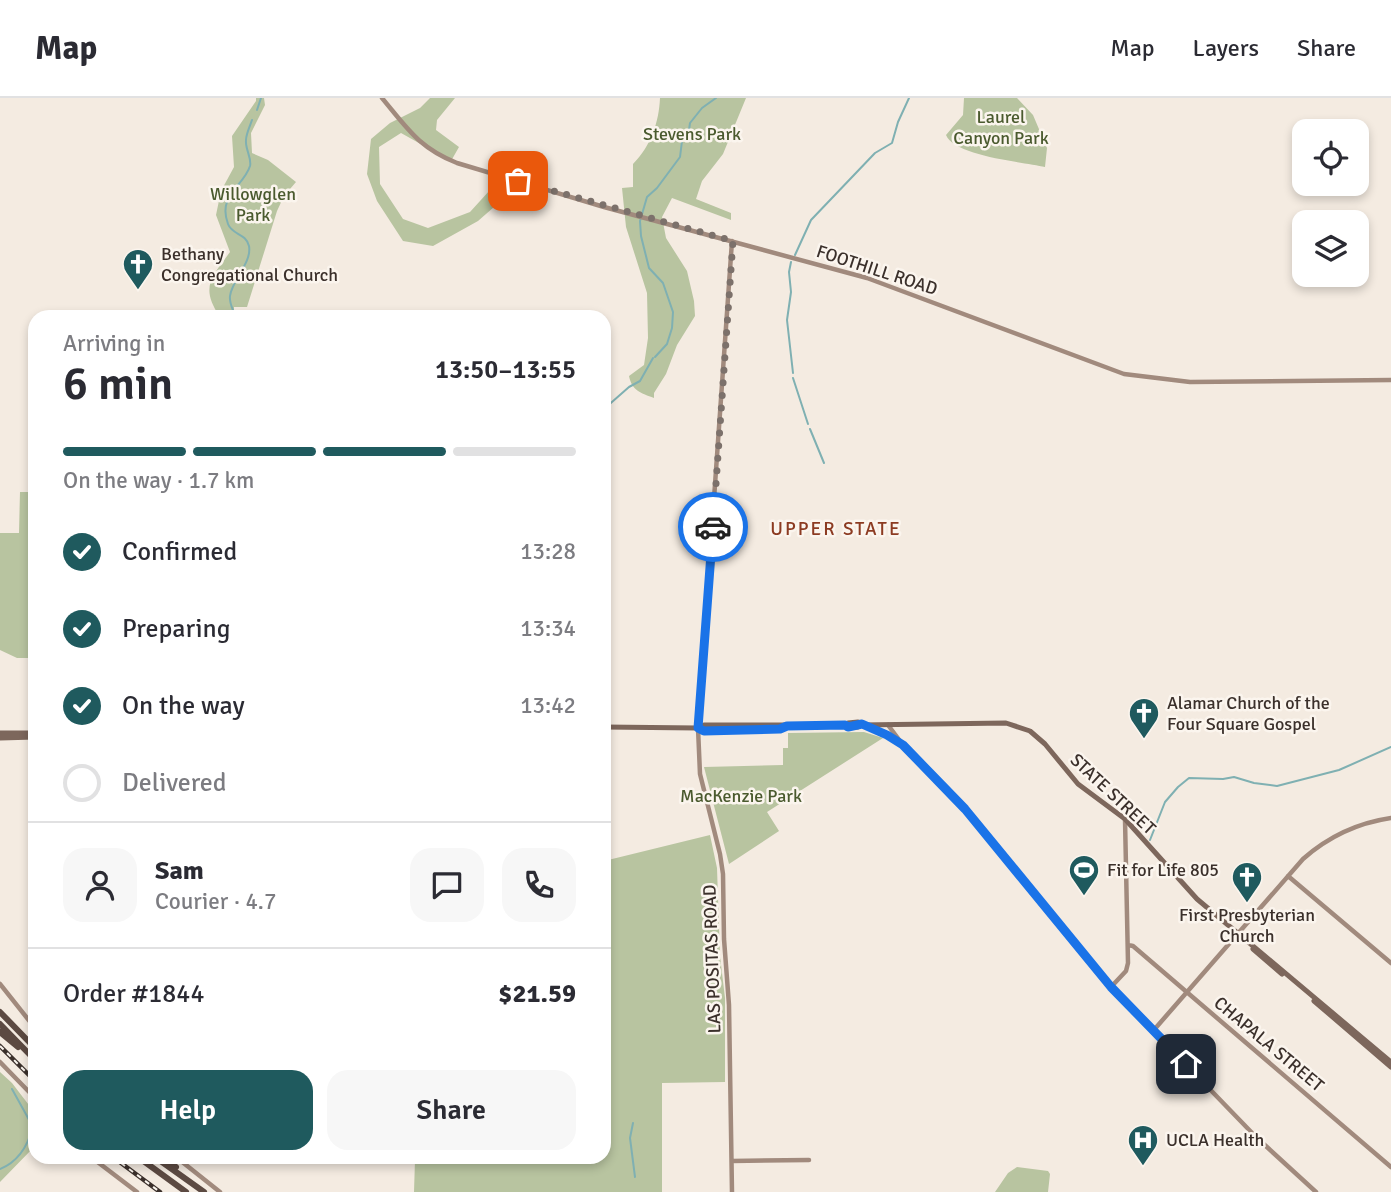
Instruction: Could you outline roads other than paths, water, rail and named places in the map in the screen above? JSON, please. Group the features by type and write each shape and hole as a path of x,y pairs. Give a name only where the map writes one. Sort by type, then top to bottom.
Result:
{"highway":[{"path":"0,1012 28,1041"},
{"path":"0,1024 28,1053"},
{"path":"0,1032 28,1053"},
{"path":"20,1033 28,1038"},
{"path":"148,1164 186,1192"},
{"path":"165,1164 204,1192"},
{"path":"171,1164 186,1179"}],"main road":[{"name":"STATE STREET","path":"611,727 698,728 704,731 780,729 787,726 845,725 858,722 861,725 1006,723 1026,729 1045,744 1078,784 1125,819 1178,881 1391,1067"},
{"path":"0,736 28,735"},
{"name":"STATE STREET","path":"1239,935 1391,1062"}],"street":[{"name":"FOOTHILL ROAD","path":"382,98 409,133 442,157 619,211 867,278 1124,374 1189,382 1391,380"},
{"name":"LAS POSITAS ROAD","path":"732,1192 729,1005 723,874 700,774 698,728 733,241"},
{"path":"861,725 887,735 903,745 965,809 1111,987 1264,1144 1316,1192"},
{"path":"887,725 903,745"},
{"path":"899,737 901,725"},
{"path":"1153,1031 1311,852 1334,836 1352,828 1391,818"},
{"path":"1111,987 1127,967 1125,819"},
{"path":"1289,876 1391,963"},
{"name":"CHAPALA STREET","path":"1128,945 1133,946 1391,1167"},
{"path":"0,984 28,1019"},
{"path":"0,1062 28,1091"},
{"path":"732,1161 808,1160"},
{"path":"100,1164 137,1192"},
{"path":"185,1164 220,1192"}],"waterway":[{"path":"257,110 261,98"},
{"path":"655,357 667,344 673,312 663,283 649,268 640,221 647,197 680,157 682,141 690,123 702,108 716,98"},
{"path":"795,255 811,220 875,153 892,143 909,98"},
{"path":"233,310 230,296 248,259 249,246 245,239 230,228 226,206 250,166 246,140 252,120"},
{"path":"791,262 787,320 793,373"},
{"path":"611,403 640,381 653,358"},
{"path":"793,378 808,424"},
{"path":"810,429 824,463"},
{"path":"1150,840 1165,802 1189,778 1234,777 1277,786 1339,770 1391,747"},
{"path":"12,1089 28,1118"},
{"path":"633,1123 630,1138 635,1177"},
{"path":"0,1169 12,1162 28,1140"}],"railway":[{"path":"0,1046 28,1074"},
{"path":"122,1164 160,1192"}],"place":[{"name":"Bethany Congregational Church","path":"138,291"},
{"name":"Alamar Church of the Four Square Gospel","path":"1144,740"},
{"name":"Fit for Life 805","path":"1084,897"},
{"name":"First Presbyterian Church","path":"1247,904"},
{"name":"UCLA Health","path":"1143,1167"}],"district":[{"name":"UPPER STATE","path":"836,529"}],"park label":[{"name":"Laurel Canyon Park","path":"1001,127"},
{"name":"Stevens Park","path":"692,134"},
{"name":"Willowglen Park","path":"253,204"},
{"name":"MacKenzie Park","path":"741,796"}]}
